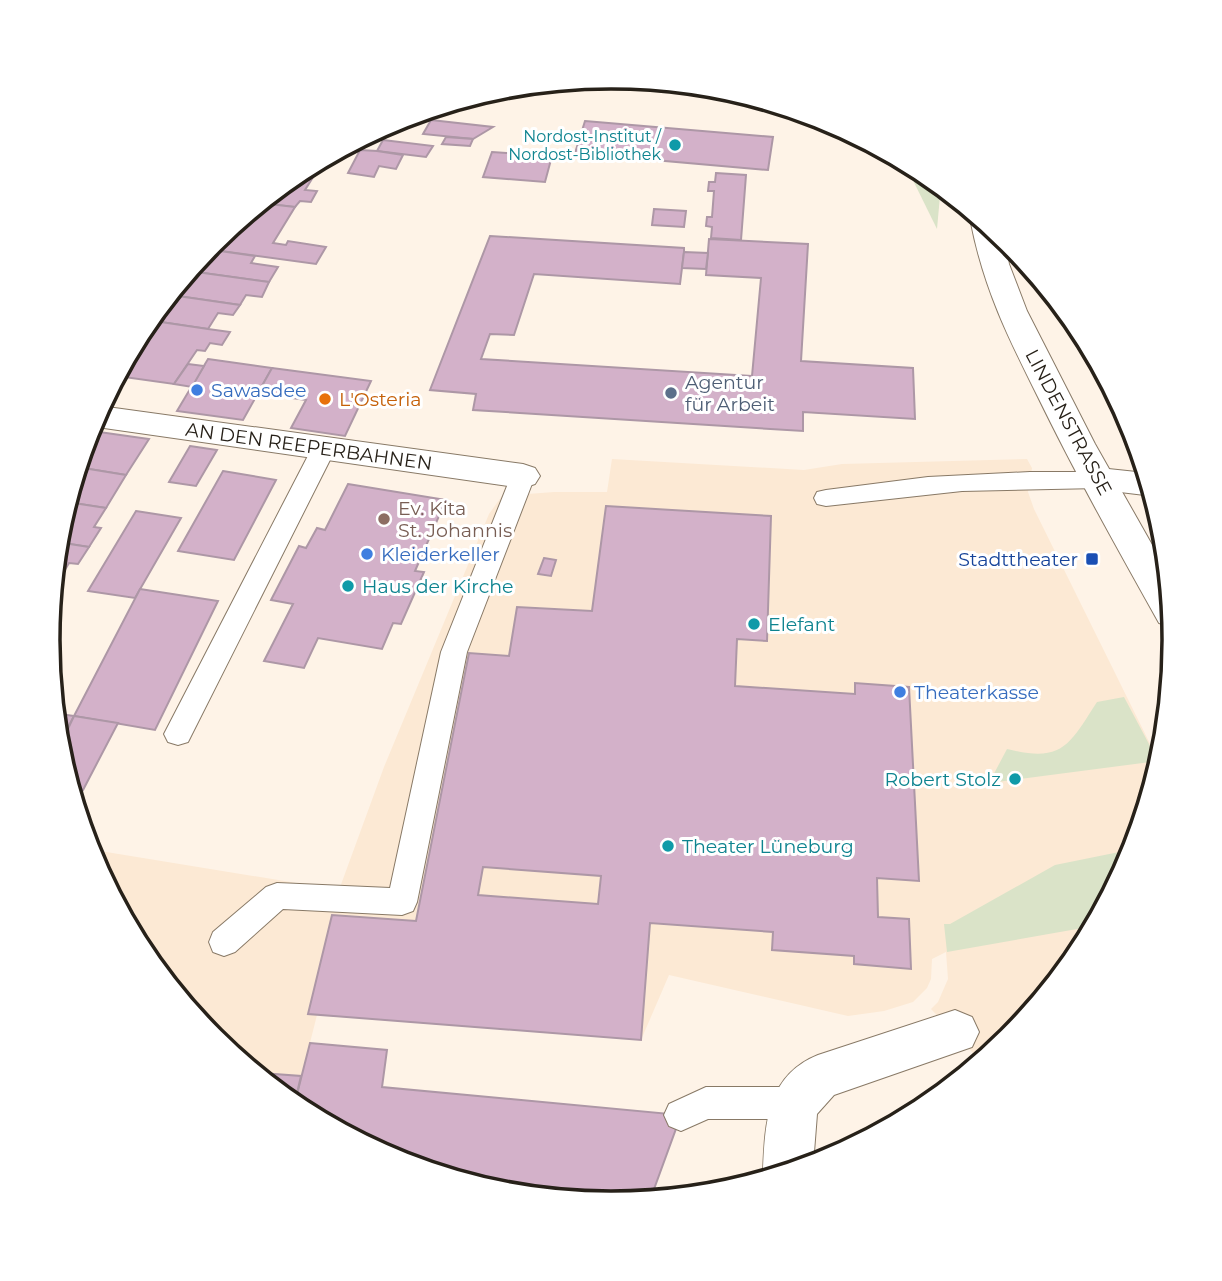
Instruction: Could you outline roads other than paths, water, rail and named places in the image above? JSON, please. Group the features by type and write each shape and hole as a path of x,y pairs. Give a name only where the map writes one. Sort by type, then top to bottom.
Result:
{"street":[{"name":"LINDENSTRASSE","path":"989,240 994,264 1011,311 1098,480 1160,591"},
{"name":"AN DEN REEPERBAHNEN","path":"106,418 523,477"},
{"path":"1098,480 1140,484"},
{"path":"788,1163 789,1125 795,1103 805,1088 818,1078 955,1032"}],"lane":[{"path":"178,734 324,448"},
{"path":"224,942 277,896 400,911 454,652 523,477"},
{"path":"826,498 922,484 1049,479 1098,480"},
{"path":"681,1115 706,1103 795,1103"}],"place":[{"name":"Nordost-Institut / Nordost-Bibliothek","path":"675,145"},
{"name":"Sawasdee","path":"197,390"},
{"name":"Agentur für Arbeit","path":"671,393"},
{"name":"L'Osteria","path":"325,399"},
{"name":"Ev. Kita St. Johannis","path":"384,519"},
{"name":"Kleiderkeller","path":"367,554"},
{"name":"Stadttheater","path":"1092,559"},
{"name":"Haus der Kirche","path":"348,586"},
{"name":"Elefant","path":"754,624"},
{"name":"Theaterkasse","path":"900,692"},
{"name":"Robert Stolz","path":"1015,779"},
{"name":"Theater Lüneburg","path":"668,846"}]}
